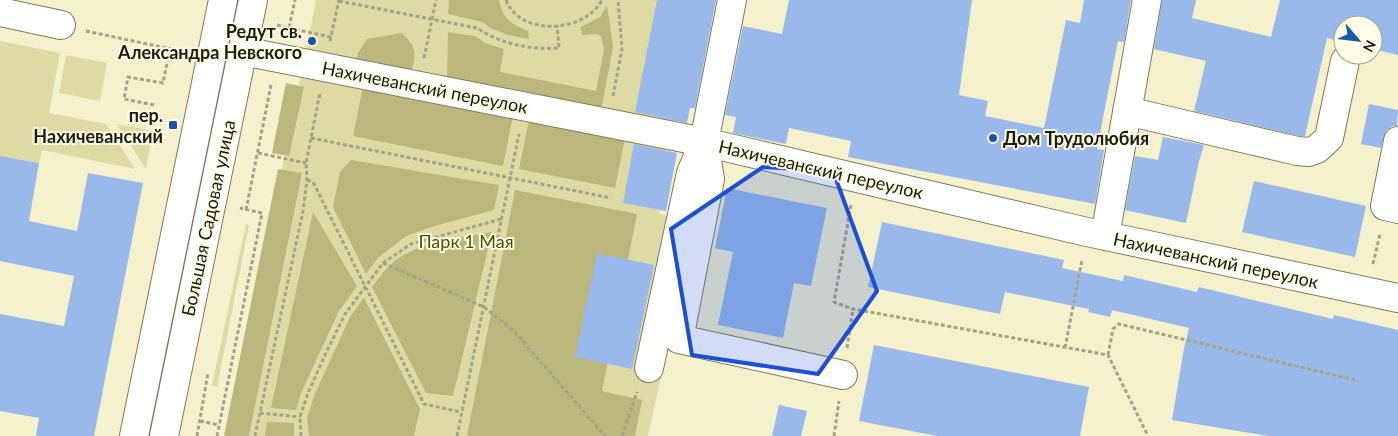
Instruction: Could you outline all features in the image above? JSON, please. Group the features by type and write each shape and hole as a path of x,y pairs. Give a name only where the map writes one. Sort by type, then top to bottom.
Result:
{"street":[{"name":"Большая Садовая улица","path":"134,436 223,0"},
{"name":"Большая Садовая улица","path":"164,436 253,0"},
{"path":"649,368 691,174 704,142 732,0"},
{"path":"1096,234 1127,111 1147,0"},
{"path":"0,12 61,25"},
{"name":"Нахичеванский переулок","path":"242,51 704,142 1096,234 1398,298"},
{"path":"1127,111 1297,151 1310,152 1318,149 1328,138 1344,65"},
{"path":"1392,207 1398,140"},
{"path":"704,142 710,179 679,339 843,375"}],"path":[{"path":"289,28 295,0"},
{"path":"276,26 331,37 339,0 477,28 488,35 506,42 541,49 559,48 557,25"},
{"path":"419,85 436,0"},
{"path":"506,0 511,11 521,20 544,26 570,24 589,16 602,0"},
{"path":"607,123 622,49 618,0"},
{"path":"61,25 188,52"},
{"path":"246,210 283,27"},
{"path":"154,105 124,99 128,77 163,83 170,48"},
{"path":"255,436 303,210 307,180 306,163 325,67"},
{"path":"457,436 524,106"},
{"path":"311,138 611,198"},
{"path":"258,153 306,163"},
{"path":"856,177 834,302 853,309 1108,355"},
{"path":"307,180 313,182 424,404 461,412"},
{"path":"1368,292 1392,207"},
{"path":"217,436 262,213 237,208"},
{"path":"301,436 300,417 308,394 345,314 383,263 411,244 501,219"},
{"path":"1065,348 1096,234"},
{"path":"383,263 484,307 514,331 605,436"},
{"path":"1148,436 1108,355 1113,329 1119,324 1359,381"},
{"path":"622,436 639,386 649,368"},
{"path":"260,413 300,417"},
{"path":"200,421 219,425"}],"highlighted area":[{"path":"763,167 833,171 877,291 818,374 692,355 671,229"}],"green space":[{"name":"Парк 1 Мая","path":"316,0 701,0 659,214 695,221 648,436 228,436"},
{"path":"449,0 499,0 505,16 517,26 528,31 529,39 508,35 492,29 482,22 448,14"},
{"path":"607,5 613,47 601,111 447,81 448,32 475,36 485,43 504,49 500,72 596,91 604,49 601,36 596,34 582,35 581,27 600,17"},
{"path":"402,33 411,43 414,53 414,63 410,75 356,63 358,53 367,39"},
{"path":"0,41 60,53 49,113 106,124 135,169 42,150 39,163 0,156"},
{"path":"66,55 107,63 100,101 59,93"},
{"path":"286,83 304,87 289,156 272,153"},
{"path":"363,87 513,116 503,166 353,136"},
{"path":"529,120 625,138 615,188 519,169"},
{"path":"117,124 153,131 146,169"},
{"path":"351,160 499,185 494,210 406,236 378,258 366,274 333,207 340,172"},
{"path":"278,169 302,173 249,436 224,436"},
{"path":"515,190 637,214 602,391 642,400 635,436 467,436"},
{"path":"313,212 357,286 339,311 302,391 296,410 271,408"},
{"path":"246,224 249,225 217,387 212,386"},
{"path":"492,232 453,396 426,393 372,287 387,268 409,252 436,242"},
{"path":"364,298 420,409 414,436 309,436 307,418 314,396 350,317"},
{"path":"267,422 294,423 294,436 265,436"}],"building":[{"path":"657,0 716,0 695,108 690,108 687,123 635,112"},
{"path":"789,0 972,0 959,95 988,101 985,116 1044,128 1066,20 1080,23 1084,0 1131,0 1124,42 1118,41 1097,149 1104,150 1095,204 848,157 851,141 789,128 786,144 733,133 736,117 725,115 743,26 782,34"},
{"path":"1162,0 1196,0 1192,18 1271,37 1280,0 1398,0 1398,55 1383,51 1383,15 1333,15 1333,40 1327,38 1305,136 1194,111 1206,61 1154,49"},
{"path":"1369,104 1398,110 1397,126 1393,126 1386,131 1381,148 1361,144"},
{"path":"1163,137 1204,145 1186,223 1125,210 1135,156 1158,160"},
{"path":"634,144 677,153 666,211 623,203"},
{"path":"0,156 39,163 29,221 77,231 88,173 143,183 94,436 36,436 39,418 0,411 0,314 64,326 74,276 0,261"},
{"path":"1254,181 1366,206 1355,257 1242,232"},
{"path":"727,188 827,208 811,286 794,283 783,338 718,325 733,252 715,248"},
{"path":"882,222 1064,260 1062,268 1123,281 1124,275 1197,292 1199,287 1333,319 1334,315 1398,330 1398,436 1268,436 1172,420 1189,328 1112,310 1110,317 1088,312 1089,309 1005,292 1000,314 868,287"},
{"path":"597,253 654,265 632,369 575,357"},
{"path":"874,345 1089,387 1080,436 937,436 859,421"},
{"path":"779,405 807,411 801,436 772,436"}],"place":[{"name":"Редут св. Александра Невского","path":"312,41"},
{"name":"пер. Нахичеванский","path":"173,125"},
{"name":"Дом Трудолюбия","path":"993,138"}]}
